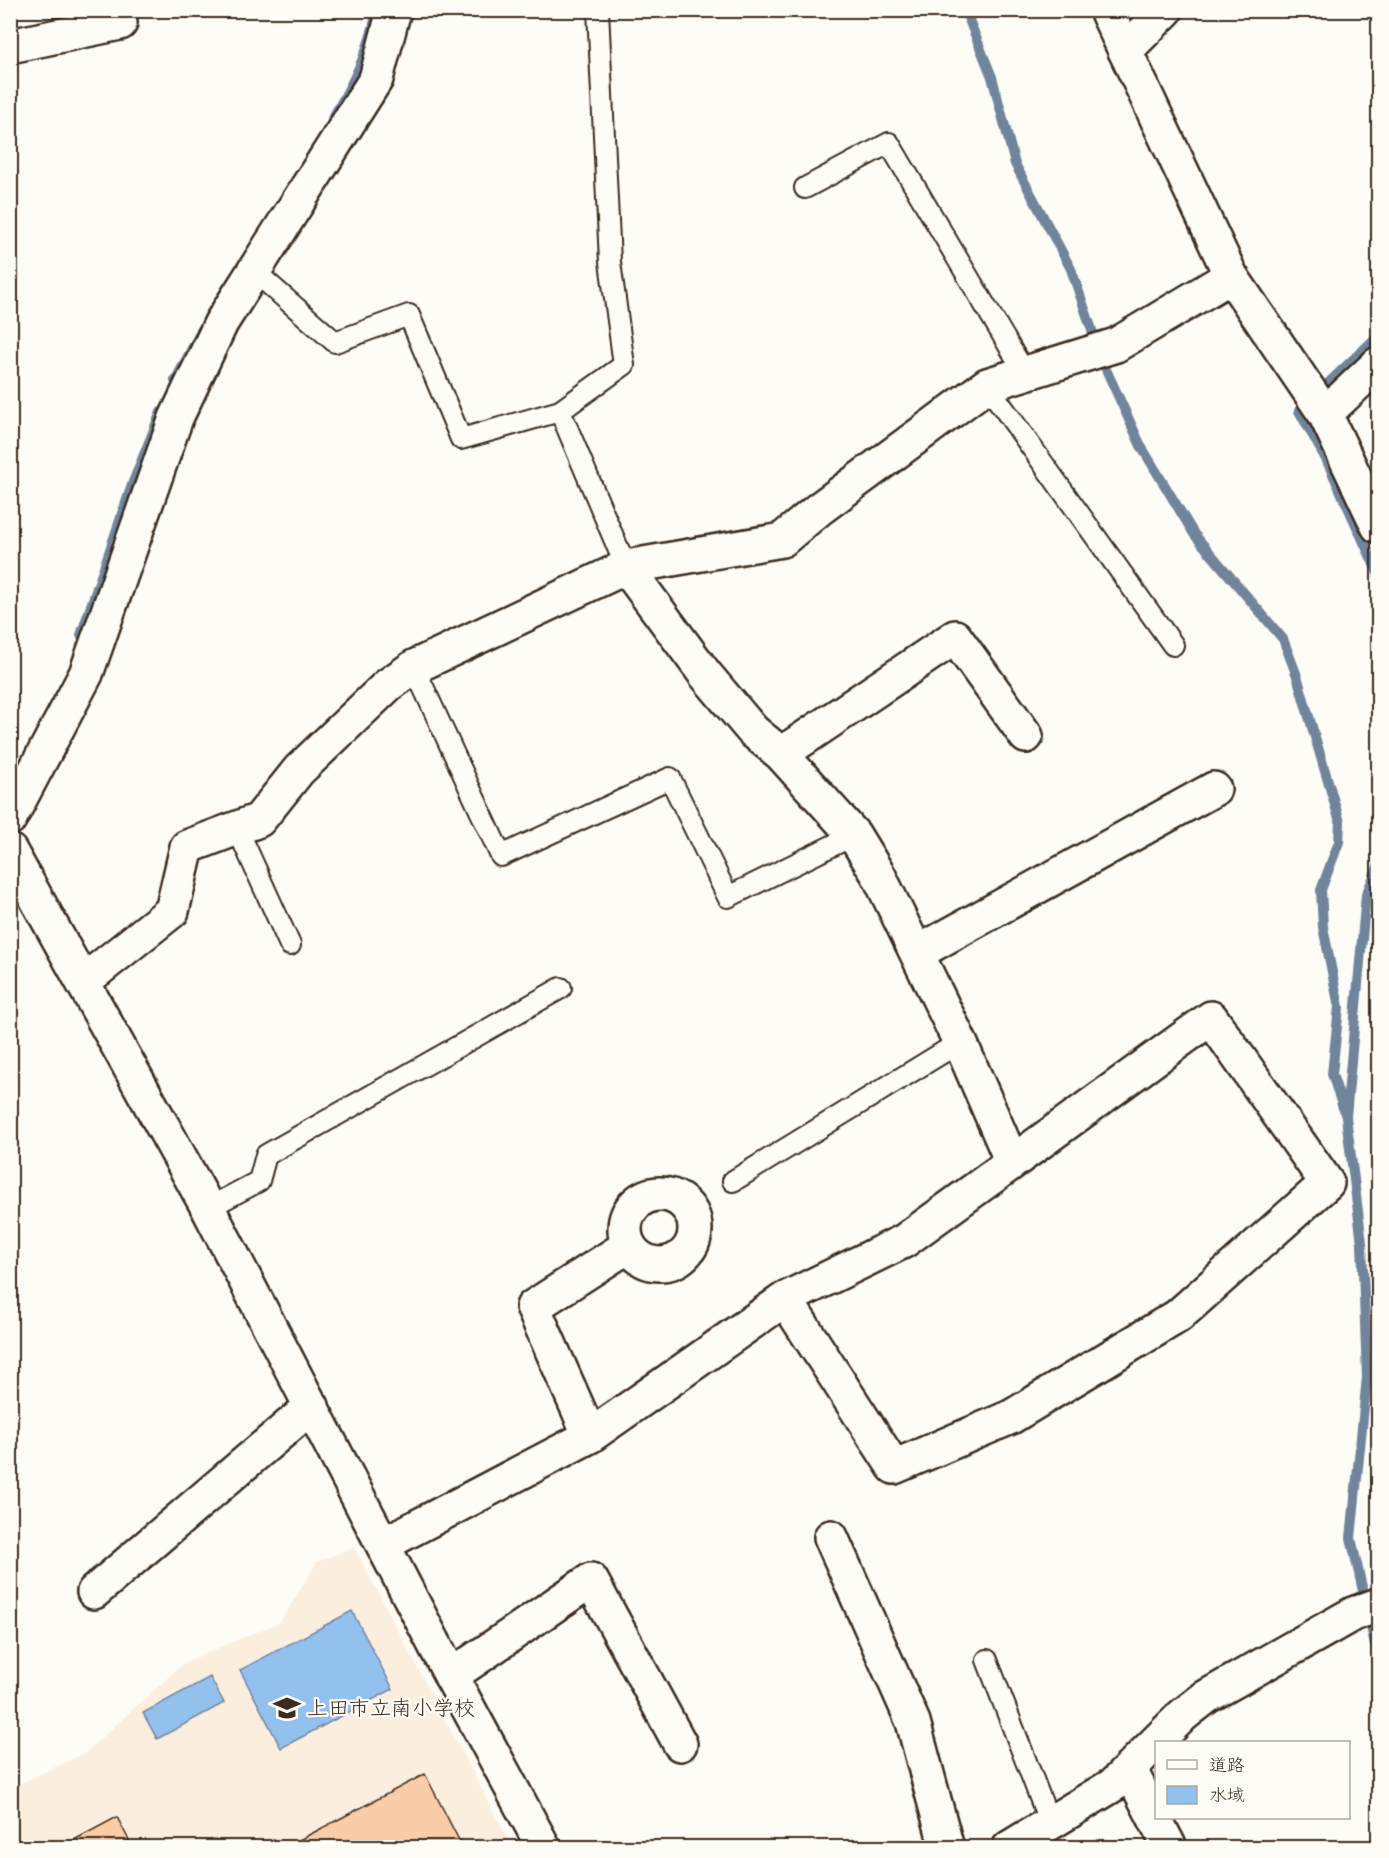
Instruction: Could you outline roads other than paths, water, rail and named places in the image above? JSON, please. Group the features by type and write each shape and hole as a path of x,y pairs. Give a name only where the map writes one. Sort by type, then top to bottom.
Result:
{"street":[{"path":"10,818 86,674 176,418 221,323 376,79 394,10"},
{"path":"1106,10 1232,276 1325,414 1378,526"},
{"path":"1125,51 1167,10"},
{"path":"10,46 120,23"},
{"path":"84,981 172,911 187,847 259,820 299,770 388,685 414,668 626,567 782,540 819,508 987,385 1099,350 1232,276"},
{"path":"1325,414 1378,364"},
{"path":"626,567 705,674 753,731 781,754 854,836 879,876 917,953 960,1042 1012,1162"},
{"path":"781,754 955,637 1026,736"},
{"path":"917,953 1214,789"},
{"path":"10,852 84,981 208,1208 451,1676 544,1848"},
{"path":"384,1544 590,1436 785,1299 904,1241 1211,1018 1327,1184 1178,1316 1011,1417 894,1467 785,1299"},
{"path":"590,1436 533,1307 628,1246"},
{"path":"94,1592 312,1406"},
{"path":"831,1537 913,1722 947,1848"},
{"path":"451,1676 591,1580 680,1744"},
{"path":"1158,1741 1183,1715 1206,1697 1370,1608"},
{"path":"1009,1848 1049,1821 1113,1785 1155,1744"},
{"path":"1130,1770 1155,1819"},
{"path":"1155,1819 1170,1848"}],"lane":[{"path":"255,271 335,342 409,315 461,439 560,411 624,365 610,262 598,10"},
{"path":"805,188 889,143 1025,373"},
{"path":"987,385 1173,645"},
{"path":"560,411 626,567"},
{"path":"414,668 501,856 670,778 728,897 854,836"},
{"path":"237,828 290,945"},
{"path":"208,1208 259,1181 266,1155 561,988"},
{"path":"733,1181 960,1042"},
{"path":"987,1660 1049,1821"}],"water":[{"path":"352,1611 393,1689 281,1748 240,1670"},
{"path":"210,1677 224,1703 157,1739 143,1713"}],"waterway":[{"path":"332,119 359,67 370,39 377,10"},
{"path":"965,10 992,77 1015,164 1071,269 1104,365 1141,446 1194,534 1283,639 1297,676 1340,822 1339,842 1321,890 1323,927 1339,1007 1332,1074 1346,1117"},
{"path":"175,381 202,329"},
{"path":"1378,336 1299,411 1326,459 1378,573"},
{"path":"81,635 133,482 161,412"},
{"path":"1378,867 1366,895 1346,1117 1362,1243 1367,1377 1351,1538 1378,1658"}],"place":[{"name":"上田市立南小学校","path":"287,1708"}]}
